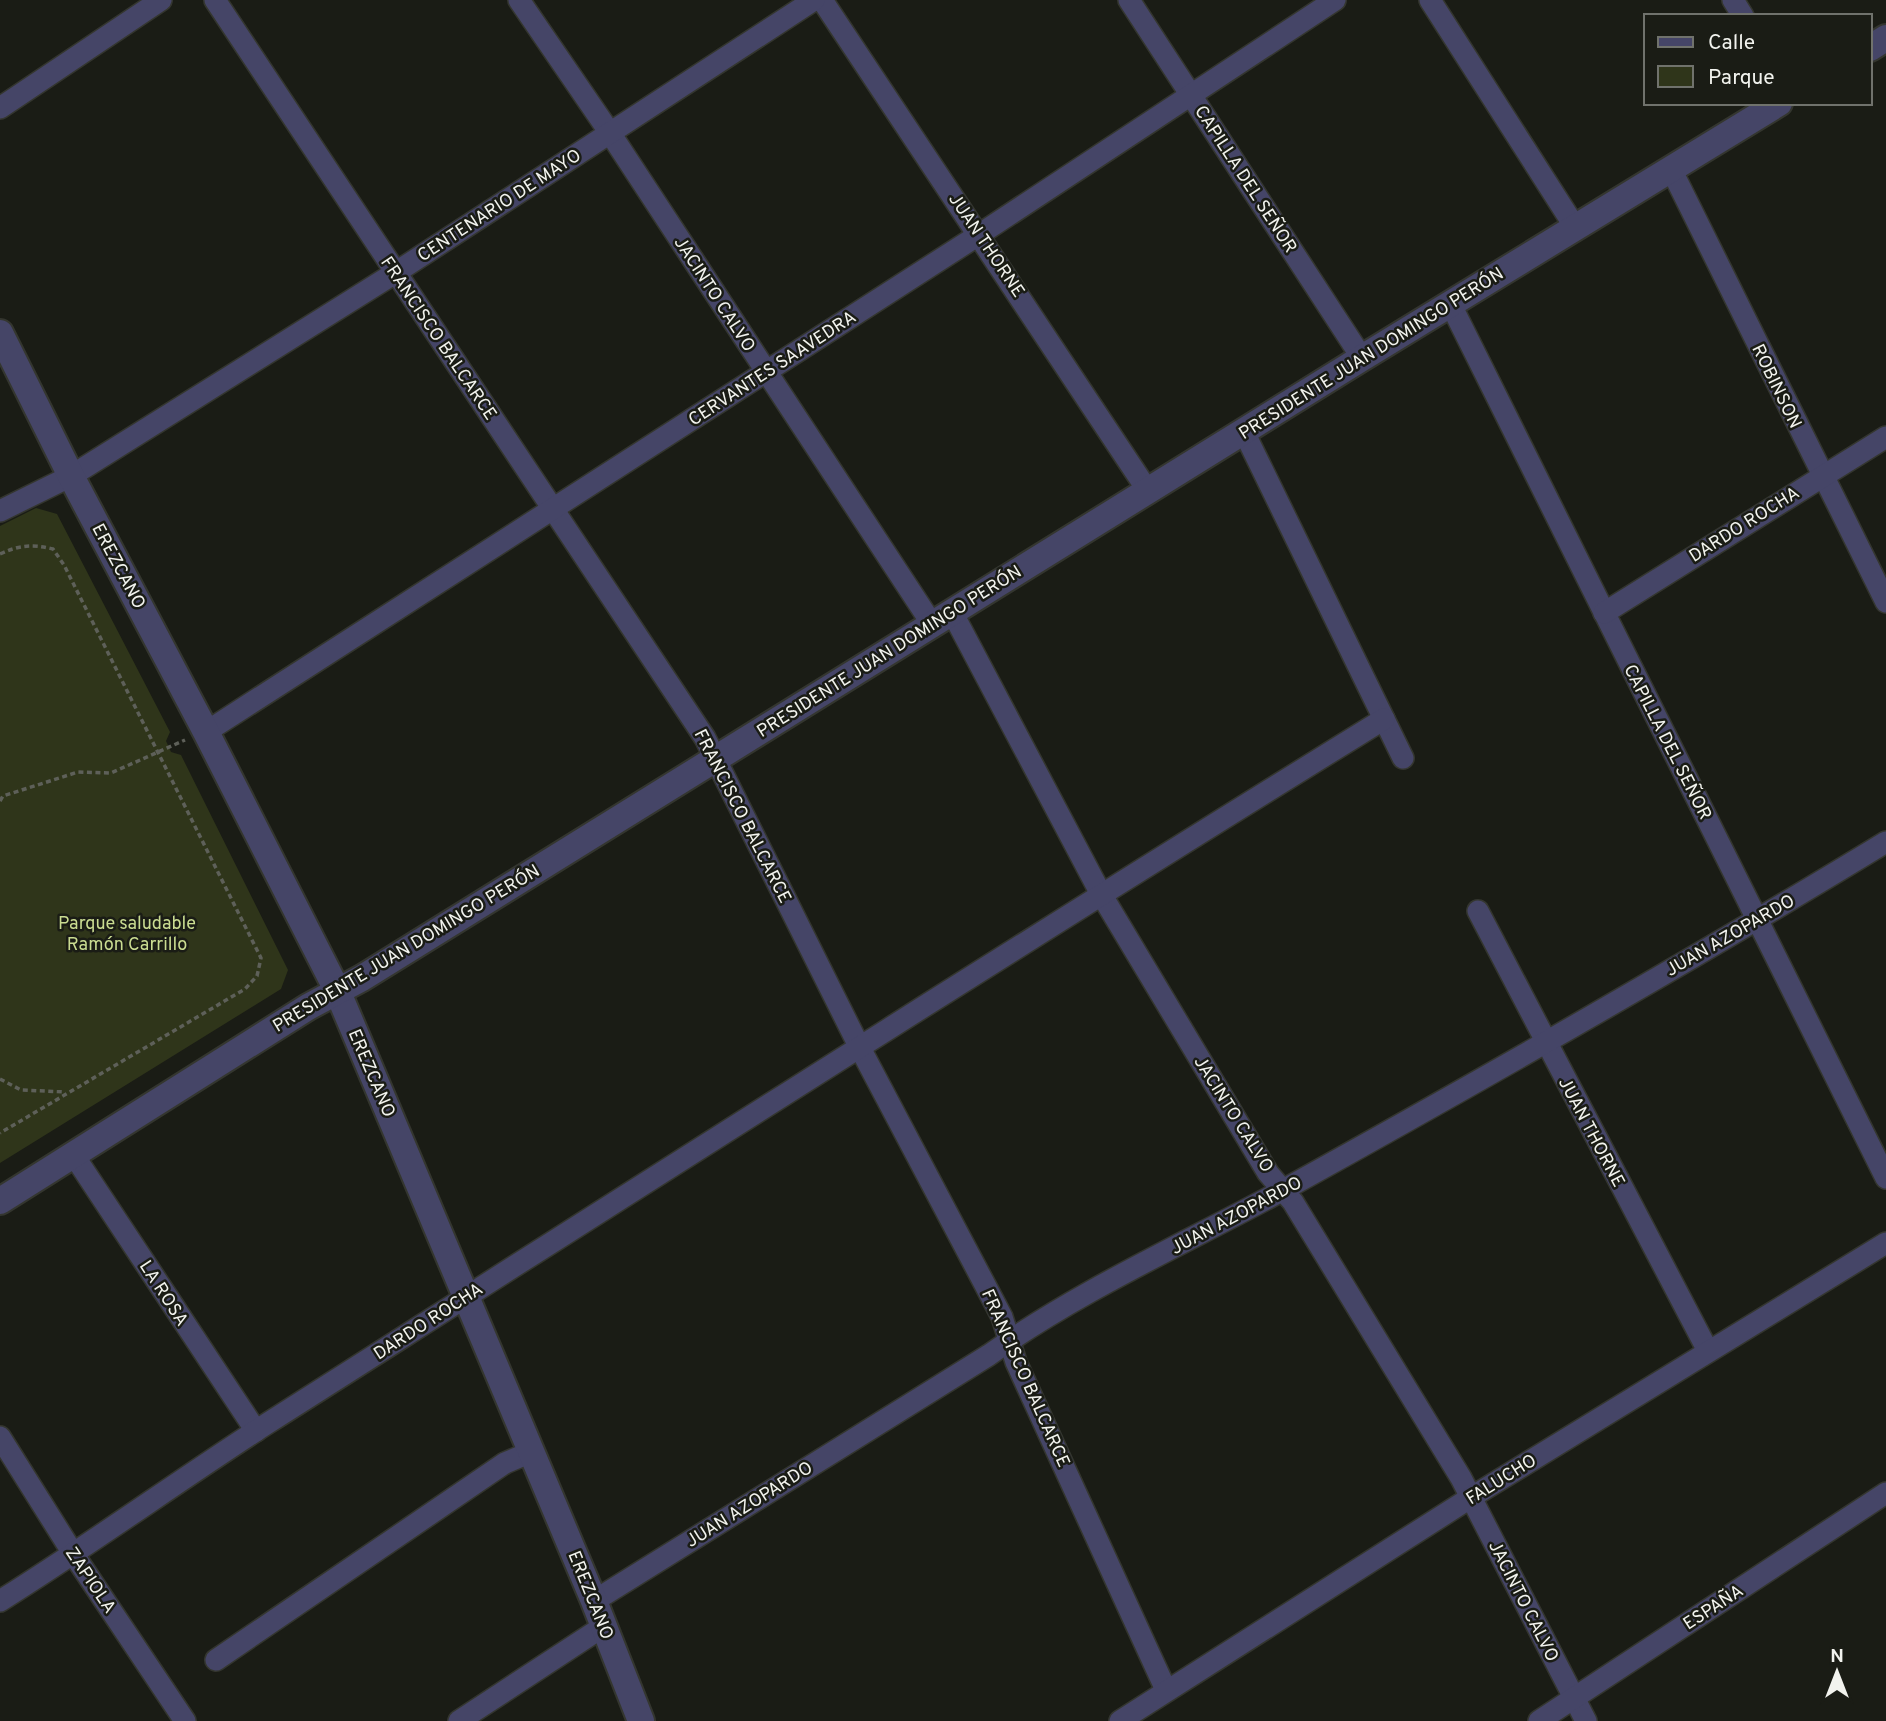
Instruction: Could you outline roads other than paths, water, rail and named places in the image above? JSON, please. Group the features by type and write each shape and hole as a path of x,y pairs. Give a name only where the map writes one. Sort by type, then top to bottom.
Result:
{"street":[{"path":"0,108 161,0"},
{"name":"FRANCISCO BALCARCE","path":"215,0 705,738 860,1048 1002,1317 1016,1362 1166,1690"},
{"name":"JACINTO CALVO","path":"519,0 610,133 766,372 942,618 1101,894 1268,1173 1293,1202 1461,1478 1587,1721"},
{"name":"CENTENARIO DE MAYO","path":"0,511 71,476 395,273 814,0"},
{"name":"JUAN THORNE","path":"822,0 1149,491"},
{"name":"CAPILLA DEL SEÑOR","path":"1129,0 1362,358"},
{"name":"CERVANTES SAAVEDRA","path":"206,732 980,234 1335,0"},
{"path":"1430,0 1575,227"},
{"name":"PRESIDENTE JUAN DOMINGO PERÓN","path":"0,1201 337,990 362,978 1362,358 1776,105"},
{"name":"ROBINSON","path":"1671,169 1886,602"},
{"name":"CAPILLA DEL SEÑOR","path":"1451,305 1886,1178"},
{"name":"EREZCANO","path":"0,333 337,990 594,1601 641,1721"},
{"path":"1244,432 1403,758"},
{"name":"DARDO ROCHA","path":"1604,613 1821,475 1886,437"},
{"name":"DARDO ROCHA","path":"0,1601 74,1555 256,1431 466,1297 1101,894 1384,719"},
{"name":"JUAN AZOPARDO","path":"594,1601 1030,1326 1283,1190 1545,1042 1886,842"},
{"name":"JUAN THORNE","path":"1478,911 1708,1351"},
{"name":"LA ROSA","path":"73,1154 256,1431"},
{"name":"FALUCHO","path":"1120,1721 1471,1497 1886,1242"},
{"name":"ZAPIOLA","path":"0,1437 74,1555 185,1721"},
{"path":"216,1660 505,1463 531,1452"},
{"name":"ESPAÑA","path":"1539,1721 1886,1493"},
{"path":"460,1721 604,1626"}],"park label":[{"name":"Parque saludable Ramón Carrillo","path":"127,933"}]}
